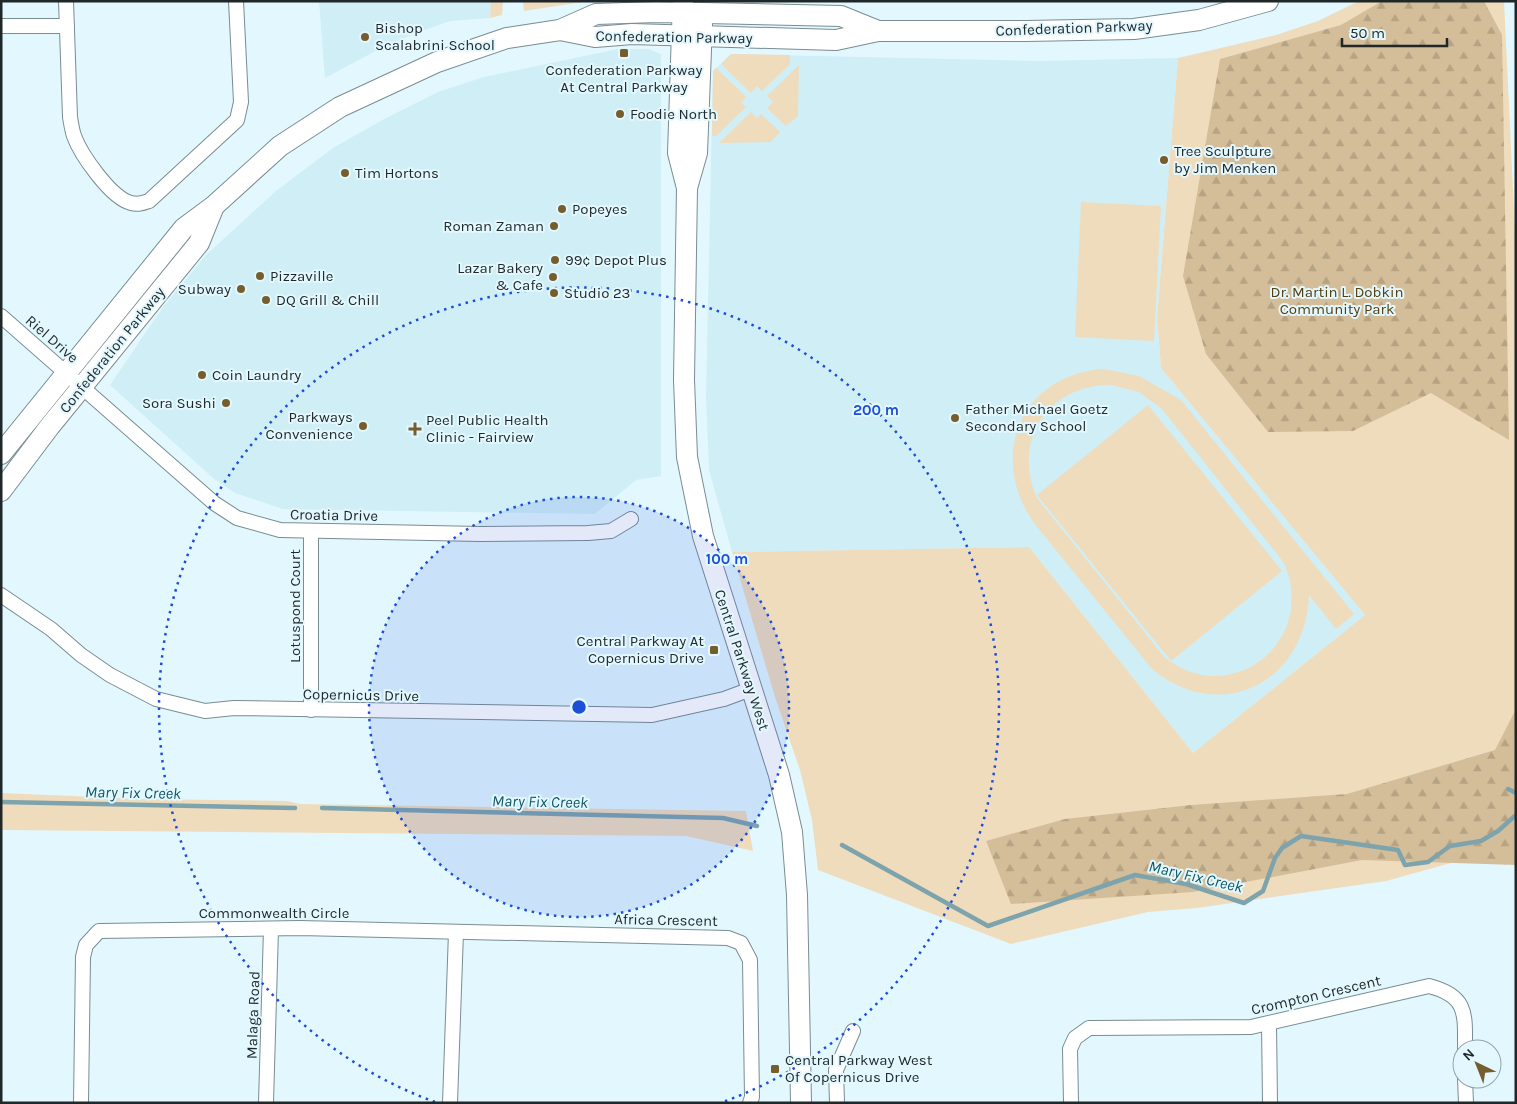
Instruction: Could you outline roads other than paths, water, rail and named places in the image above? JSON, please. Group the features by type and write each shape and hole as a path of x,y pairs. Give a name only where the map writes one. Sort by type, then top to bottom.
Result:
{"street":[{"path":"66,1 70,117 74,136 97,174 113,191 129,203 141,204 150,201 237,120 241,102 236,1"},
{"name":"Confederation Parkway","path":"560,30 595,37 632,34 836,40 878,31 1026,32 1134,29 1199,20 1268,1"},
{"name":"Confederation Parkway","path":"1,454 184,228 215,204 280,146 340,107 437,62 507,38 560,30 596,14 692,7 840,16 878,31"},
{"name":"Central Parkway West","path":"687,188 678,153 681,36 692,7"},
{"name":"Central Parkway West","path":"692,7 701,36 697,153 687,188 684,380 687,458 703,536 779,775 792,832 797,895 801,1103"},
{"path":"1,26 67,26"},
{"name":"Confederation Parkway","path":"1,491 82,386 199,243 215,204"},
{"name":"Riel Drive","path":"1,316 82,386"},
{"name":"Croatia Drive","path":"82,386 202,494 237,518 264,527 311,532 588,534 611,531 631,518"},
{"name":"Lotuspond Court","path":"311,532 311,710"},
{"name":"Copernicus Drive","path":"1,595 51,629 81,655 110,675 156,699 205,711 234,708 652,715 724,699 752,689"},
{"name":"Commonwealth Circle","path":"81,1103 83,957 86,945 99,931 271,929 456,932"},
{"name":"Malaga Road","path":"266,1103 271,1002 271,929"},
{"path":"450,1103 456,932"},
{"name":"Africa Crescent","path":"456,932 728,938 741,943 747,951 750,960 752,1097 750,1103"},
{"name":"Crompton Crescent","path":"1071,1103 1070,1049 1075,1038 1089,1028 1251,1027 1429,986 1456,996 1465,1016 1465,1039"},
{"path":"1269,1024 1270,1103"},
{"path":"837,1103 836,1070 853,1031"},
{"path":"1465,1089 1466,1103"}],"waterway":[{"path":"1508,789 1516,793"},
{"name":"Mary Fix Creek","path":"1,802 295,808"},
{"name":"Mary Fix Creek","path":"322,808 723,818 757,826"},
{"name":"Mary Fix Creek","path":"842,845 988,926 1135,875 1186,884 1244,903 1263,891 1275,858 1282,848 1301,836 1398,850 1405,865 1428,862 1450,846 1481,841 1498,831 1516,815"}],"place":[{"name":"Bishop Scalabrini School","path":"365,37"},
{"name":"Confederation Parkway At Central Parkway","path":"624,53"},
{"name":"Foodie North","path":"620,114"},
{"name":"Tree Sculpture by Jim Menken","path":"1164,160"},
{"name":"Tim Hortons","path":"345,173"},
{"name":"Popeyes","path":"562,209"},
{"name":"Roman Zaman","path":"554,226"},
{"name":"99¢ Depot Plus","path":"555,260"},
{"name":"Pizzaville","path":"260,276"},
{"name":"Lazar Bakery & Cafe","path":"553,277"},
{"name":"Subway","path":"241,289"},
{"name":"Studio 23","path":"554,293"},
{"name":"DQ Grill & Chill","path":"266,300"},
{"name":"Coin Laundry","path":"202,375"},
{"name":"Sora Sushi","path":"226,403"},
{"name":"Father Michael Goetz Secondary School","path":"955,418"},
{"name":"Parkways Convenience","path":"363,426"},
{"name":"Peel Public Health Clinic - Fairview","path":"415,429"},
{"name":"Central Parkway At Copernicus Drive","path":"714,650"},
{"name":"Central Parkway West Of Copernicus Drive","path":"775,1069"}],"park label":[{"name":"Dr. Martin L. Dobkin Community Park","path":"1337,300"}]}
